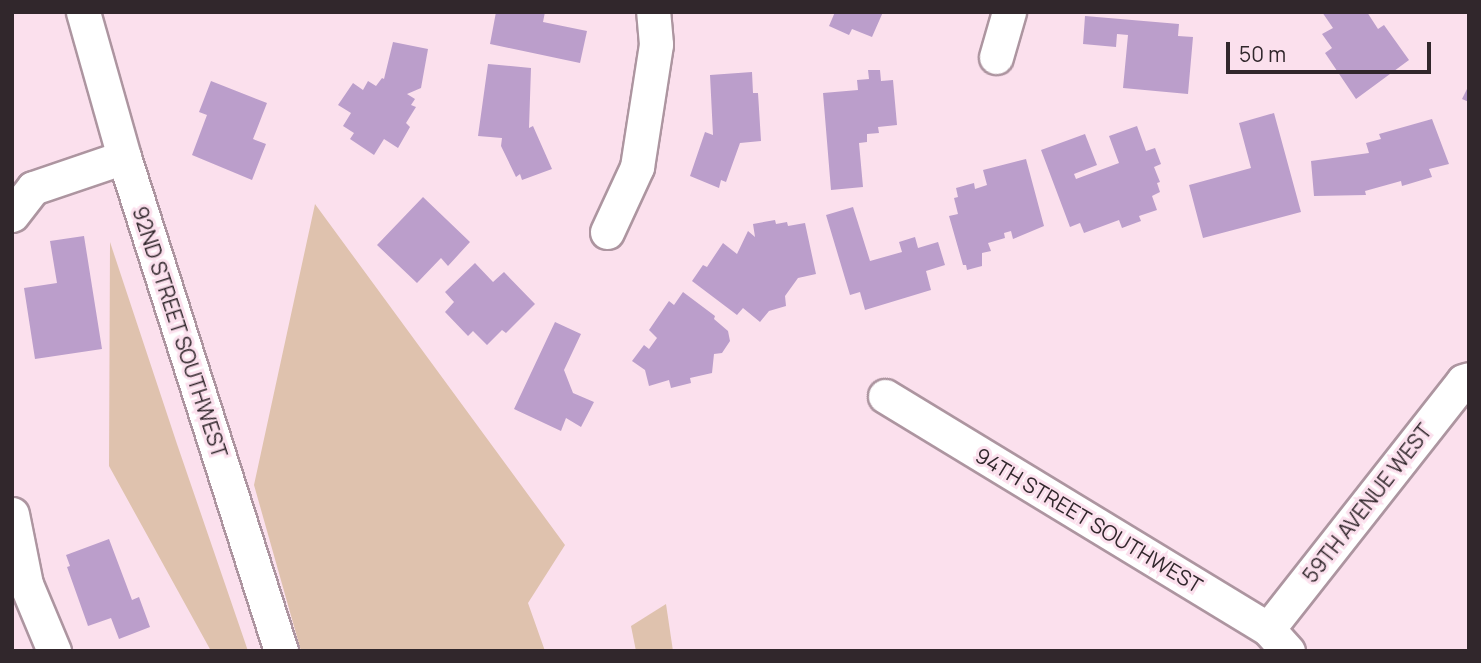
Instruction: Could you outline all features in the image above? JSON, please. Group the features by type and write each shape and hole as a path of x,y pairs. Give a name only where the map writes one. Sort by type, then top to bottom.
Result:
{"street":[{"name":"92ND STREET SOUTHWEST","path":"83,12 124,157 281,651"},
{"path":"607,232 637,167 656,44 653,12"},
{"path":"996,57 1009,12"},
{"path":"12,215 33,188 124,157"},
{"name":"59TH AVENUE WEST","path":"1278,640 1463,380 1469,379"},
{"name":"94TH STREET SOUTHWEST","path":"884,396 1278,640"},
{"path":"12,514 26,584 54,651"}],"shaded area":[{"path":"315,204 565,545 528,603 545,651 301,651 254,485"},
{"path":"110,242 248,651 211,651 109,466"},
{"path":"666,604 673,651 636,651 631,626"}],"building":[{"path":"496,12 545,12 543,22 587,31 580,63 490,44"},
{"path":"835,12 883,12 872,37 852,29 849,35 829,26"},
{"path":"1322,12 1367,12 1378,29 1384,25 1409,60 1356,99 1325,53 1332,48 1322,34 1333,28"},
{"path":"1085,16 1179,24 1178,36 1193,37 1188,94 1123,88 1128,35 1117,34 1116,47 1083,44"},
{"path":"393,42 428,49 421,88 407,94 415,99 411,105 416,107 406,123 410,127 398,148 384,139 374,155 350,139 354,133 343,126 351,113 338,105 353,83 363,90 368,81 376,86 384,79"},
{"path":"488,64 531,68 529,128 533,126 552,169 522,180 520,174 516,177 501,146 502,138 478,136"},
{"path":"868,70 880,70 881,81 893,80 897,125 878,127 879,133 867,134 867,142 859,143 863,187 831,190 823,93 858,90 857,80 869,79"},
{"path":"752,72 753,93 758,93 761,141 740,143 726,182 721,180 719,188 690,176 705,132 713,135 710,75"},
{"path":"211,81 267,103 253,139 266,144 252,180 192,155 207,115 199,112"},
{"path":"1469,85 1469,102 1462,99"},
{"path":"1274,113 1301,212 1203,238 1189,185 1251,168 1239,123"},
{"path":"1432,119 1449,164 1429,169 1432,177 1402,186 1401,181 1365,191 1366,195 1314,196 1311,161 1369,153 1366,143 1381,139 1379,134"},
{"path":"1137,126 1146,151 1155,148 1161,164 1154,167 1160,182 1157,183 1160,192 1152,196 1157,210 1139,216 1141,221 1122,228 1119,220 1084,233 1080,223 1070,227 1041,150 1085,134 1097,165 1074,174 1076,179 1119,163 1109,136"},
{"path":"1026,159 1044,226 1013,239 1011,231 1004,233 1005,238 988,243 991,251 982,253 982,266 967,270 966,265 963,265 949,216 958,214 954,198 958,197 956,188 974,183 975,189 987,185 983,170"},
{"path":"423,197 470,242 448,266 441,258 417,283 377,245"},
{"path":"853,207 870,261 902,252 899,242 915,237 918,248 938,242 945,265 926,271 931,290 865,310 860,292 850,295 826,215"},
{"path":"775,220 776,224 787,222 788,226 805,223 816,274 798,278 785,296 786,306 769,311 760,322 743,308 737,315 692,281 703,265 707,267 723,243 737,254 748,231 755,237 753,224"},
{"path":"84,236 102,349 35,359 24,288 57,283 50,241"},
{"path":"475,263 493,282 504,272 535,304 506,333 502,330 487,345 473,331 468,336 445,312 454,302 445,292"},
{"path":"683,292 715,316 714,319 728,331 730,341 722,353 714,354 712,373 690,378 691,383 671,388 669,380 649,386 645,370 632,361 644,345 649,349 657,338 649,330 669,301 674,305"},
{"path":"555,322 581,334 564,370 573,393 594,402 581,427 566,418 561,431 514,409"},
{"path":"109,539 132,600 139,597 150,627 119,639 111,618 88,626 67,567 70,566 66,555"}]}
